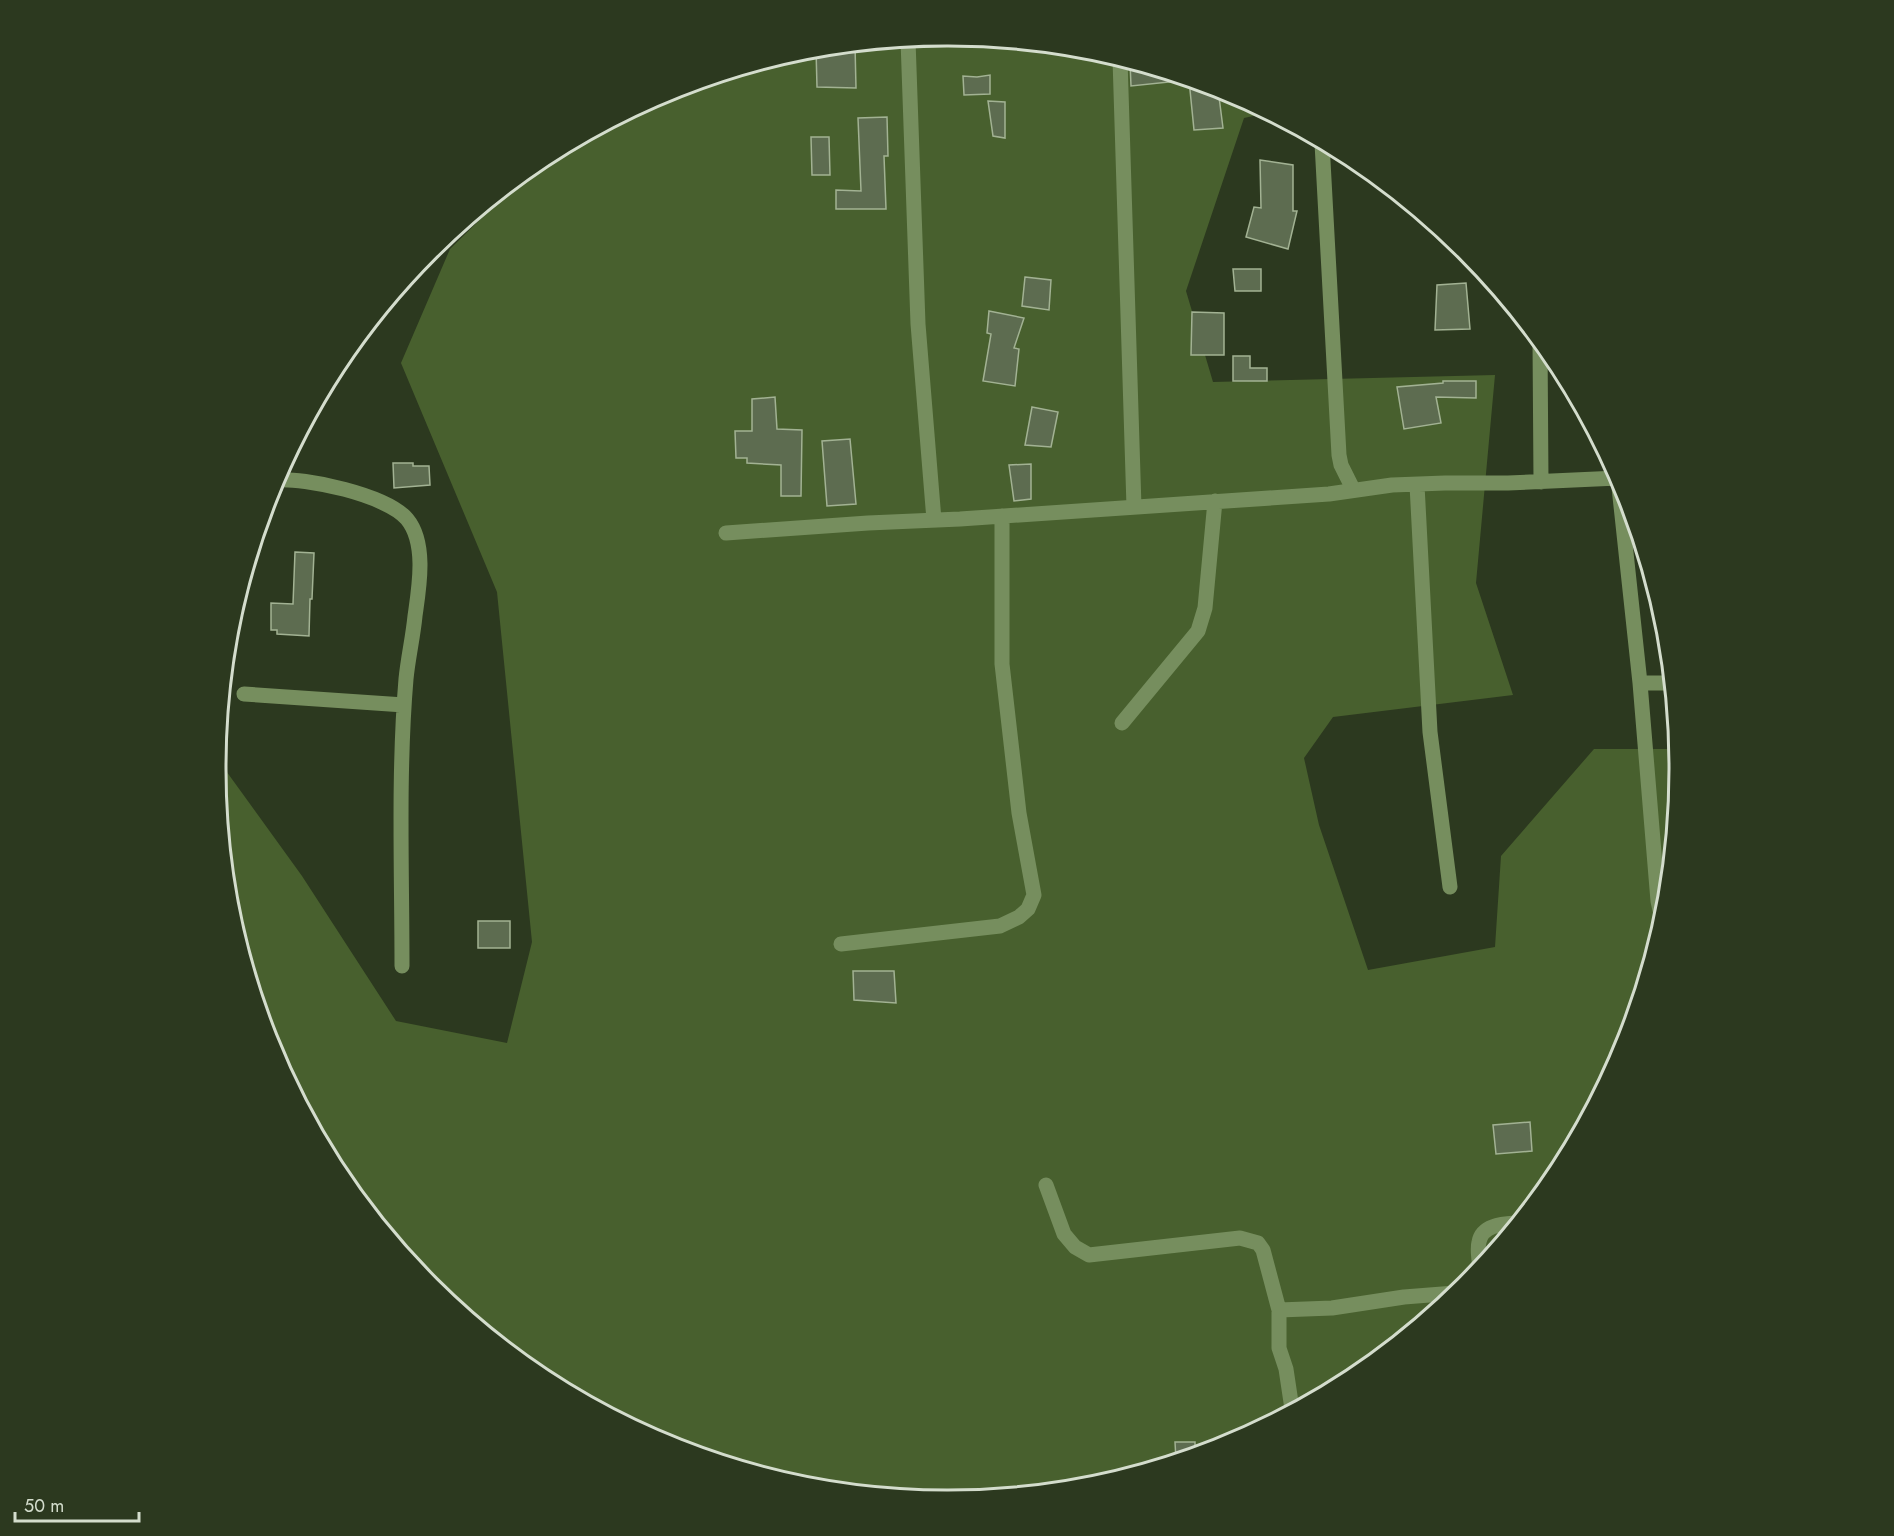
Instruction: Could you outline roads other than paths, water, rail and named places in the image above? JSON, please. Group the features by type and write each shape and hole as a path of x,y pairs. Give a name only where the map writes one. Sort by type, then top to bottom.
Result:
{"street":[{"path":"908,48 918,324 934,520"},
{"path":"1120,68 1134,507"},
{"path":"1322,152 1339,455 1341,465 1353,489"},
{"path":"1540,358 1540,482"},
{"path":"286,479 346,489 390,506 407,519 416,535 419,549 420,583 406,676 402,754 402,966"},
{"path":"726,533 1329,494 1392,485 1608,479"},
{"path":"1417,485 1430,732 1450,887"},
{"path":"1122,723 1198,632 1205,608 1215,501"},
{"path":"1622,513 1660,878"},
{"path":"841,944 1000,926 1019,917 1028,909 1034,895 1019,813 1002,664 1002,516"},
{"path":"1640,684 1663,683"},
{"path":"244,694 404,705"},
{"path":"1046,1185 1064,1234 1075,1247 1089,1255 1240,1238 1258,1243 1263,1250 1279,1310 1279,1347 1286,1369 1291,1402"},
{"path":"1479,1254 1479,1242 1484,1232 1497,1225 1505,1224"},
{"path":"1279,1310 1332,1308 1440,1294"}]}
